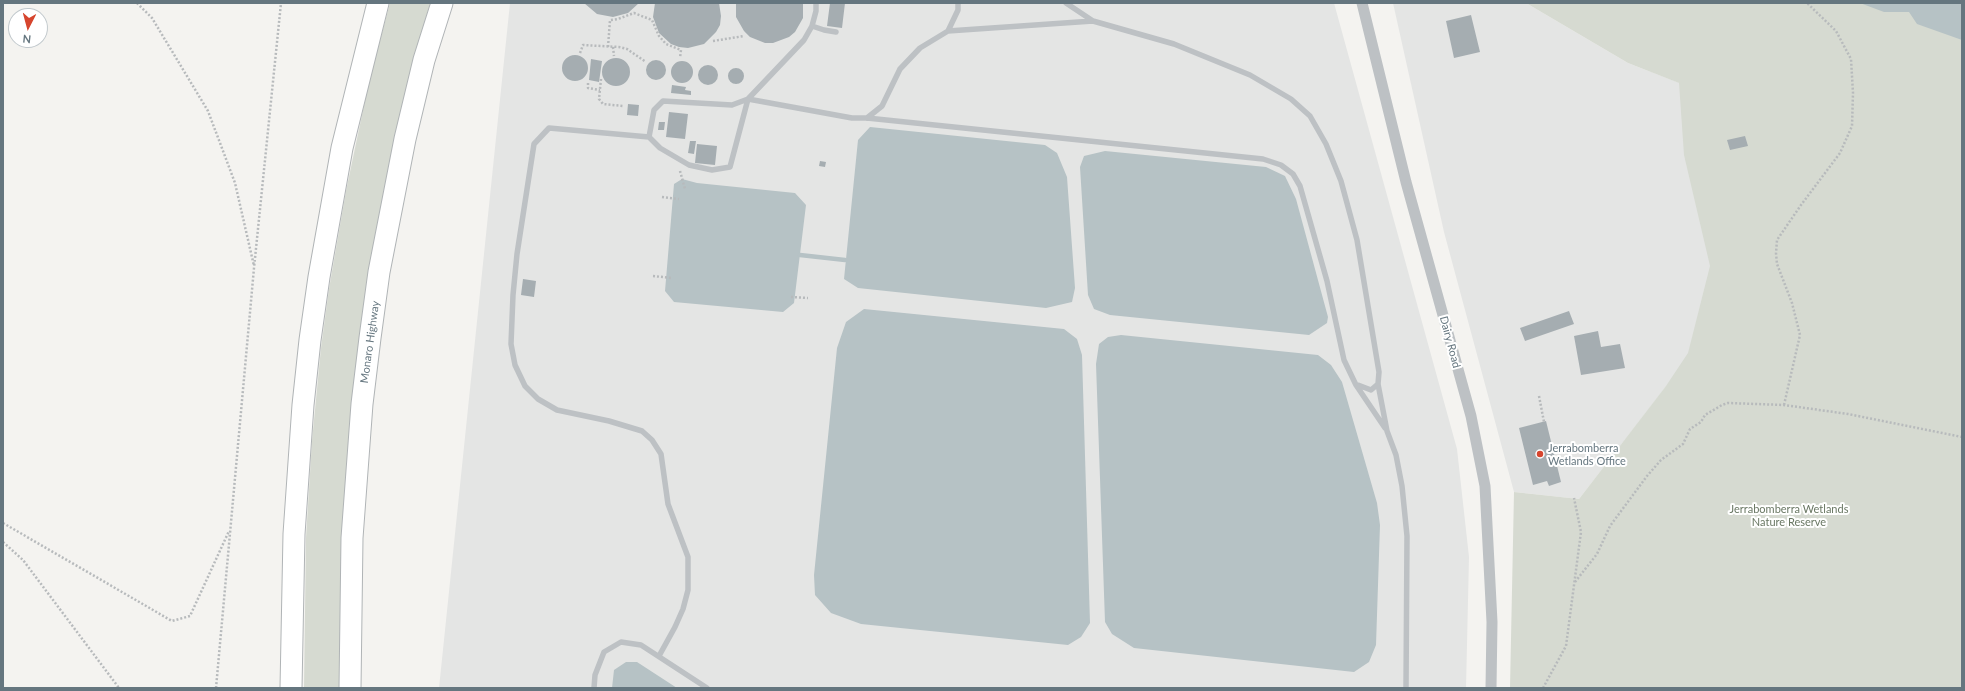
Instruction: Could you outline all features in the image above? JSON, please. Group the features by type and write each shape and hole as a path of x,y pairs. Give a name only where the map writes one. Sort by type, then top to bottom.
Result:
{"highway":[{"path":"291,688 294,534 303,405 310,340 320,270 342,148 378,3"},
{"name":"Monaro Highway","path":"350,688 353,530 362,404 370,338 386,236 405,139 424,60 442,3"}],"street":[{"name":"Dairy Road","path":"1362,3 1406,182 1470,416 1485,486 1492,622 1491,688"}],"lane":[{"path":"649,137 654,110 663,101 732,105 748,99 804,40 812,26 816,11 816,3"},
{"path":"948,31 958,10 958,3"},
{"path":"1066,3 1093,21 1174,44 1250,75 1291,99 1310,116 1326,144 1341,181 1357,240 1379,372 1378,384 1387,431 1396,455 1405,508 1407,536 1406,688"},
{"path":"867,118 882,106 900,69 904,64 920,48 948,31 1093,21"},
{"path":"812,26 836,32"},
{"path":"748,99 852,118 867,118 1263,159 1281,165 1293,174 1300,186 1327,281 1344,360 1356,385 1387,431"},
{"path":"659,656 678,621 688,590 688,557 668,504 661,454 652,440 642,431 609,421 557,410 538,399 525,386 515,365 511,344 517,254 534,144 549,128 649,137 660,148 689,165 712,170 730,167 748,99"},
{"path":"1356,385 1371,390 1378,384"},
{"path":"594,688 595,675 604,652 621,642 641,645 706,688"}],"path":[{"path":"137,3 152,18 208,111 235,183 254,268"},
{"path":"216,688 254,268 280,3"},
{"path":"1784,405 1800,335 1792,303 1777,264 1777,240 1840,153 1852,126 1853,93 1851,59 1836,31 1807,3"},
{"path":"608,47 610,20 618,19 634,13 652,20 659,36 666,44 681,50 680,58"},
{"path":"713,41 744,36"},
{"path":"580,53 583,45 627,49 646,62"},
{"path":"613,48 614,56"},
{"path":"601,79 599,99 603,104 623,106"},
{"path":"588,83 588,88 600,90"},
{"path":"680,172 685,189"},
{"path":"662,197 680,199"},
{"path":"653,276 672,278"},
{"path":"791,297 808,298"},
{"path":"1539,396 1544,422"},
{"path":"1575,582 1591,562 1610,526 1647,476 1661,460 1683,444 1690,429 1701,422 1706,415 1728,403 1784,405 1855,415 1962,437"},
{"path":"1543,688 1566,646 1581,532 1574,498"},
{"path":"3,523 172,621 190,616 230,528"},
{"path":"3,542 23,560 119,688"}],"shaded area":[{"path":"510,3 1334,3 1457,449 1469,557 1466,688 439,688"},
{"path":"1393,3 1526,3 1628,63 1690,87 1734,299 1579,499 1514,492 1444,232"},
{"path":"1860,3 1962,3 1962,40 1917,24 1909,12 1884,12"},
{"path":"870,127 1045,145 1057,153 1067,177 1075,288 1072,302 1046,308 858,288 844,279 858,140"},
{"path":"1105,151 1266,167 1285,176 1296,199 1328,317 1327,323 1309,335 1110,315 1094,309 1088,295 1080,167 1084,156"},
{"path":"682,179 697,183 795,193 806,205 794,303 783,312 674,302 665,291 674,184"},
{"path":"864,309 1064,329 1077,339 1082,355 1090,623 1081,637 1068,645 861,624 831,613 815,595 814,575 837,348 846,322"},
{"path":"1121,335 1318,355 1331,365 1342,382 1377,503 1380,525 1376,645 1369,662 1354,672 1134,648 1112,634 1105,622 1096,364 1099,344 1108,337"},
{"path":"626,662 637,662 677,688 612,688 614,670"}],"green space":[{"path":"390,3 430,3 400,123 342,688 304,688 306,538 312,441 321,348 329,289 346,191 370,77"},
{"name":"Jerrabomberra Wetlands Nature Reserve","path":"1526,3 1962,3 1962,688 1510,688 1514,492 1579,499 1666,386 1688,353 1710,266 1684,155 1679,83 1628,63"}],"building":[{"path":"584,3 639,3 628,13 613,17 597,14"},
{"path":"655,3 719,3 721,16 720,25 716,32 704,44 688,48 679,47 671,44 659,33 653,17"},
{"path":"736,3 803,3 803,18 795,32 789,37 773,43 765,43 750,37 744,31 736,17"},
{"path":"830,3 845,3 842,28 827,26"},
{"path":"1471,15 1480,52 1454,58 1446,21"},
{"path":"575,55 584,59 588,68 584,77 575,81 566,77 562,68 566,59"},
{"path":"616,58 626,62 630,72 626,82 616,86 606,82 602,72 606,62"},
{"path":"591,59 602,61 599,82 589,80"},
{"path":"652,60 660,60 666,66 666,74 660,80 652,80 646,74 646,66"},
{"path":"682,61 690,64 693,72 690,80 682,83 674,80 671,72 674,64"},
{"path":"704,65 712,65 718,71 718,79 712,85 704,85 698,79 698,71"},
{"path":"736,68 742,70 744,76 742,82 736,84 730,82 728,76 730,70"},
{"path":"672,85 686,87 685,90 691,91 691,95 671,93"},
{"path":"628,104 639,105 638,116 627,115"},
{"path":"669,112 688,114 685,139 666,137"},
{"path":"659,122 665,122 664,130 658,130"},
{"path":"1745,136 1748,146 1730,150 1727,140"},
{"path":"690,141 696,141 694,154 688,153"},
{"path":"697,144 717,146 715,165 695,163"},
{"path":"820,161 826,162 825,167 819,166"},
{"path":"523,279 536,281 534,297 521,295"},
{"path":"1569,311 1574,324 1525,341 1520,328"},
{"path":"1598,331 1601,347 1620,344 1625,368 1581,375 1574,336"},
{"name":"Jerrabomberra Wetlands Office","path":"1546,421 1561,482 1549,486 1547,481 1533,485 1519,428"}],"waterway":[{"path":"800,255 845,260"}],"place":[{"name":"Jerrabomberra Wetlands Office","path":"1540,454"}]}
